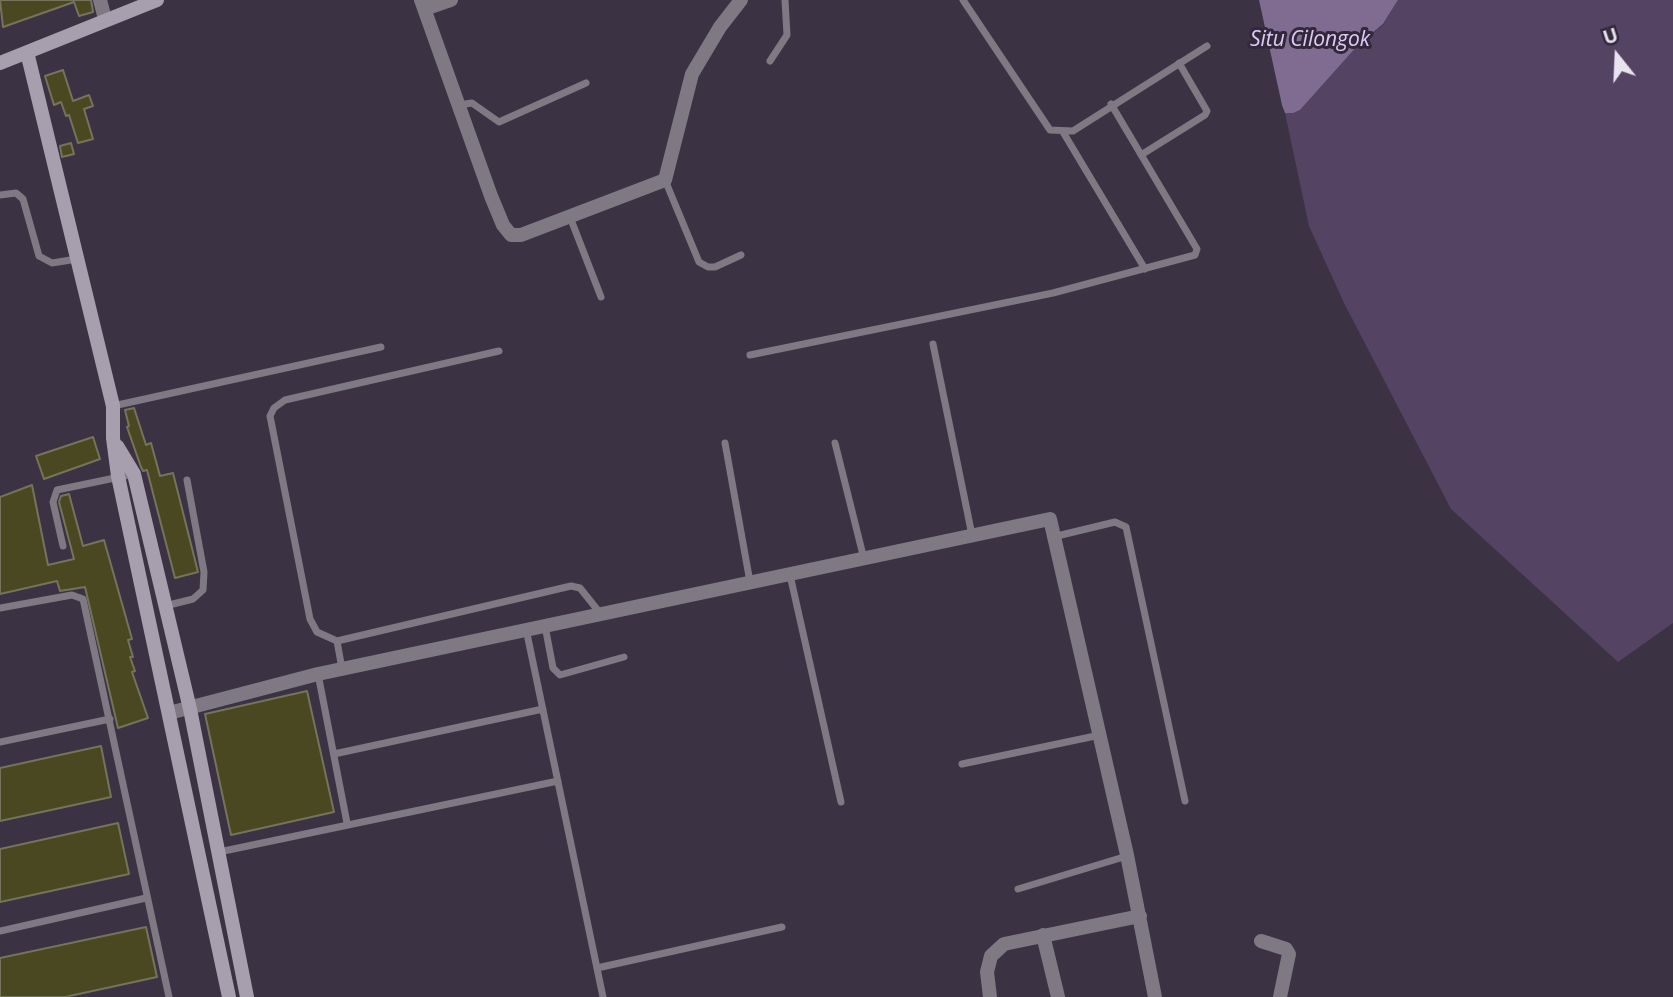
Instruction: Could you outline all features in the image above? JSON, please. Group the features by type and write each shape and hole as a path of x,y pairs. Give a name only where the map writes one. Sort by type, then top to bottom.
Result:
{"street":[{"path":"100,0 105,19"},
{"path":"0,63 157,0"},
{"path":"451,0 423,5 458,106 507,232 521,235 665,180 692,74 720,26 741,0"},
{"path":"27,52 113,406 113,438 118,476 229,997"},
{"path":"113,438 134,474 190,709 247,997"},
{"path":"169,713 318,674 864,560 1047,518 1052,521 1057,536 1140,916 1155,997"},
{"path":"990,997 987,972 995,949 1043,935 1140,916"},
{"path":"1043,935 1058,997"},
{"path":"1261,941 1286,950 1289,954 1280,997"},
{"path":"222,967 241,964"}],"lane":[{"path":"770,61 787,35 785,0"},
{"path":"963,0 1050,130 1073,131 1111,104 1208,46"},
{"path":"1140,155 1205,115 1207,111 1179,63"},
{"path":"458,106 472,103 499,122 586,83"},
{"path":"750,355 1053,293 1192,257 1197,252 1111,104"},
{"path":"1063,132 1145,269"},
{"path":"665,180 699,262 715,267 741,255"},
{"path":"0,195 16,193 23,199 39,256 52,263 78,259"},
{"path":"569,216 601,297"},
{"path":"933,344 972,536"},
{"path":"113,406 381,347"},
{"path":"499,351 285,400 274,408 270,416 310,619 317,632 337,641 570,586 580,588 600,613"},
{"path":"725,443 750,582"},
{"path":"835,443 864,560"},
{"path":"63,546 54,494 62,488 134,474"},
{"path":"165,606 193,599 203,590 204,572 187,480"},
{"path":"1057,536 1115,522 1126,527 1185,801"},
{"path":"790,575 841,802"},
{"path":"0,608 72,595 83,600 169,997"},
{"path":"545,625 553,667 560,675 624,657"},
{"path":"526,629 603,997"},
{"path":"337,641 342,669"},
{"path":"318,674 347,823"},
{"path":"334,754 543,709"},
{"path":"0,741 110,719"},
{"path":"962,764 1100,735"},
{"path":"219,852 558,780"},
{"path":"1018,890 1127,855"},
{"path":"0,931 146,898"},
{"path":"597,968 782,926"}],"shaded area":[{"path":"1398,0 1673,0 1673,623 1618,662 1451,509 1344,303 1309,226 1285,113 1300,110 1359,44 1383,25"}],"water":[{"name":"Situ Cilongok","path":"1259,0 1398,0 1383,24 1359,44 1300,110 1285,113"}],"building":[{"path":"0,0 91,0 93,12 79,16 74,2 3,27"},
{"path":"63,70 73,101 89,95 93,106 84,109 93,139 78,143 69,115 66,116 61,102 54,105 45,76"},
{"path":"71,143 74,154 62,157 60,146"},
{"path":"134,408 146,445 151,443 160,476 173,473 198,572 175,578 147,470 143,471 141,467 127,427 129,426 125,410"},
{"path":"93,437 100,459 44,479 36,456"},
{"path":"32,485 48,565 74,559 59,502 61,496 69,494 83,546 104,540 132,639 128,640 135,671 132,672 148,718 118,728 85,587 60,591 57,581 0,594 0,497"},
{"path":"307,691 334,812 231,835 205,714"},
{"path":"101,746 111,797 0,821 0,768"},
{"path":"118,823 129,874 0,902 0,849"},
{"path":"146,927 157,977 65,997 0,997 0,958"}]}
